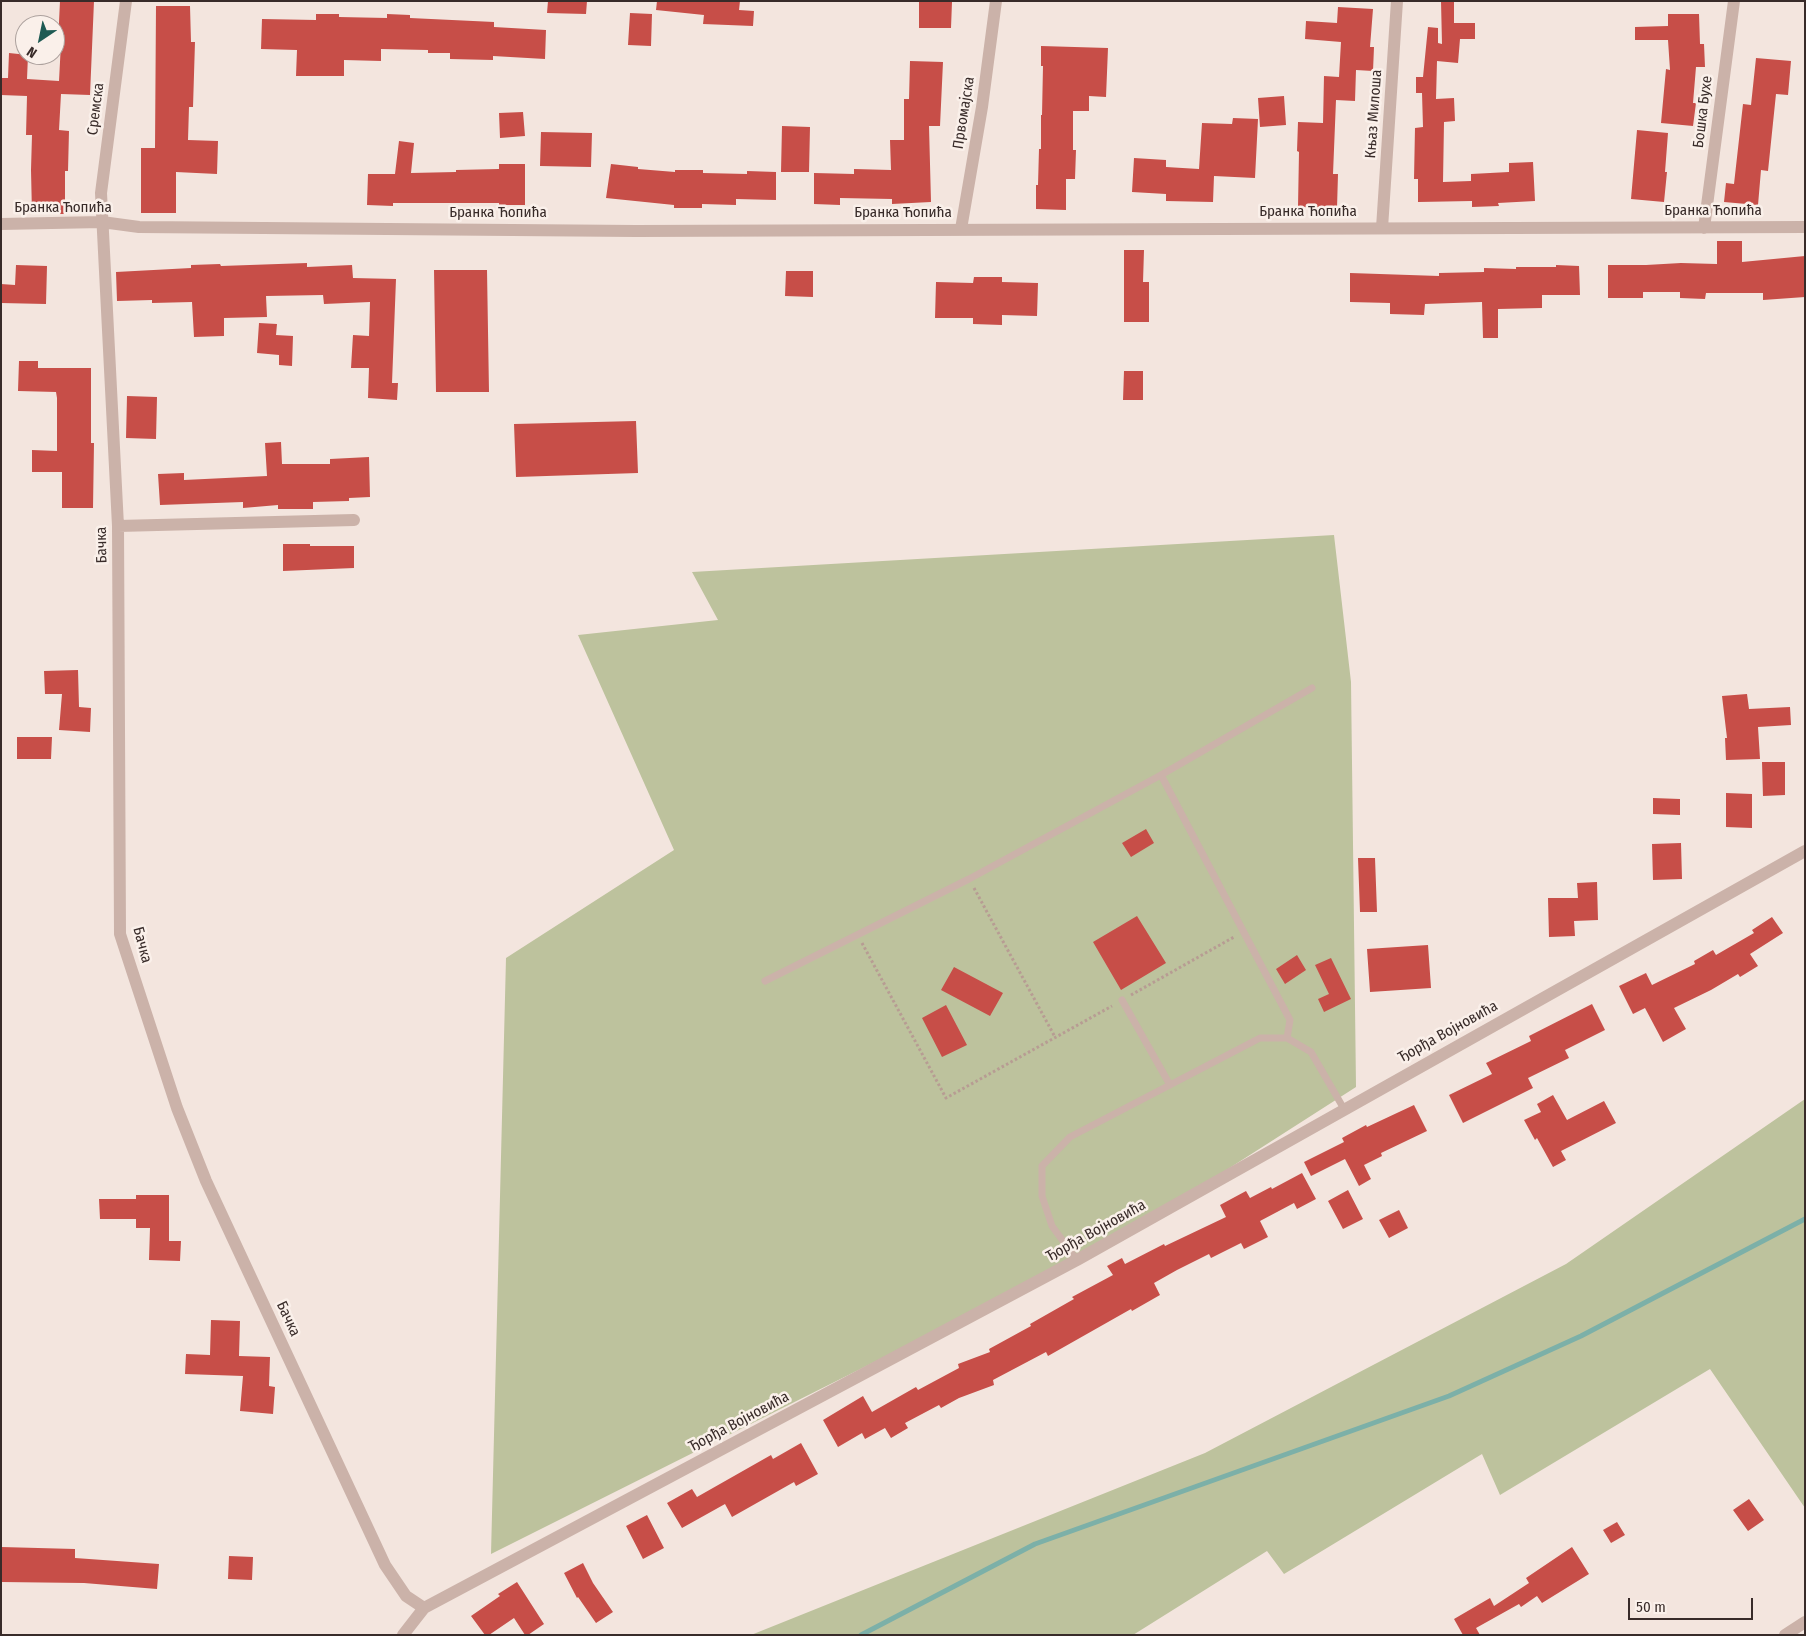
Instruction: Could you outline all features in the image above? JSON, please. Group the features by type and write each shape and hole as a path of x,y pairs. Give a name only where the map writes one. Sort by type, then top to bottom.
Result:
{"street":[{"name":"Сремска","path":"102,222 101,193 126,1"},
{"name":"Првомајска","path":"961,229 982,107 996,1"},
{"name":"Књаз Милоша","path":"1382,228 1397,1"},
{"name":"Бошка Бухе","path":"1704,228 1734,1"},
{"name":"Бранка Ћопића","path":"1,224 102,222 139,227 567,230 1805,227"},
{"name":"Бачка","path":"102,222 118,526 120,934 176,1108 206,1181 384,1565 406,1596 424,1608"},
{"path":"118,526 354,520"},
{"name":"Ђорђа Војновића","path":"403,1635 424,1608 1077,1260 1805,850"},
{"path":"1785,1635 1805,1622"}],"lane":[{"path":"765,981 969,879 1312,688"},
{"path":"1160,774 1290,1020 1286,1038"},
{"path":"1122,1000 1170,1085"},
{"path":"1077,1260 1052,1226 1042,1196 1042,1166 1070,1137 1260,1038 1286,1038 1311,1052 1344,1109"}],"path":[{"path":"969,879 1055,1037"},
{"path":"858,936 946,1098 1244,932"}],"green space":[{"path":"1334,535 1351,682 1356,1087 1114,1242 491,1554 506,958 674,850 578,635 718,620 692,572"},
{"path":"1805,1099 1805,1508 1710,1369 1500,1495 1482,1454 1284,1574 1267,1551 1133,1635 751,1635 1205,1453 1566,1264"}],"building":[{"path":"60,1 94,1 90,95 61,94 59,130 69,131 68,171 65,171 65,214 32,214 32,135 26,135 27,96 1,95 1,78 8,78 9,53 15,54 15,65 28,65 27,79 59,81 60,65 65,65 65,15 59,15"},
{"path":"548,1 587,1 586,14 547,13"},
{"path":"657,1 740,1 739,10 754,11 753,26 703,24 704,15 656,10"},
{"path":"1441,1 1454,1 1454,23 1475,23 1475,39 1460,39 1458,63 1437,61 1436,99 1454,98 1455,121 1444,122 1443,182 1471,181 1471,174 1509,172 1509,163 1533,162 1535,201 1498,203 1499,206 1472,207 1472,201 1418,202 1418,179 1414,179 1415,128 1423,127 1422,93 1416,93 1416,77 1423,77 1428,27 1438,28 1438,43 1442,44"},
{"path":"919,2 952,2 951,28 919,28"},
{"path":"156,6 190,6 191,42 195,42 193,107 189,107 188,140 218,141 217,174 176,172 176,213 141,213 141,148 155,148"},
{"path":"1338,7 1373,9 1370,47 1374,47 1373,71 1356,70 1355,101 1336,100 1333,174 1338,174 1337,208 1298,207 1298,122 1323,123 1324,76 1339,77 1341,42 1305,39 1306,21 1337,23"},
{"path":"630,13 652,14 651,46 628,45"},
{"path":"316,14 339,14 339,17 387,18 387,14 410,15 410,18 494,22 494,27 546,30 545,59 493,56 493,60 450,59 450,53 428,53 428,50 381,49 381,61 344,60 344,76 296,76 297,50 261,49 262,19 316,20"},
{"path":"1668,14 1699,14 1700,44 1704,44 1705,67 1696,67 1693,103 1696,103 1693,126 1661,123 1666,69 1670,70 1668,40 1635,40 1635,27 1668,26"},
{"path":"1041,46 1108,48 1106,97 1089,96 1089,111 1073,111 1073,150 1076,150 1075,179 1066,179 1066,210 1036,209 1039,149 1041,149 1043,66 1041,66"},
{"path":"1756,58 1791,61 1788,95 1776,94 1768,171 1761,170 1758,205 1724,202 1726,183 1734,184 1743,104 1751,105"},
{"path":"910,61 943,62 940,126 929,126 931,202 892,204 892,199 840,198 840,205 814,204 814,173 854,174 854,169 891,170 890,140 904,140 904,99 909,99"},
{"path":"1284,96 1286,125 1260,127 1258,98"},
{"path":"523,112 525,136 500,138 499,113"},
{"path":"1233,118 1258,119 1255,178 1214,176 1213,202 1166,201 1166,194 1132,192 1134,158 1166,160 1166,167 1199,169 1202,123 1232,124"},
{"path":"782,126 810,127 809,172 781,172"},
{"path":"1637,130 1668,133 1664,202 1631,199"},
{"path":"541,132 592,133 591,167 540,166"},
{"path":"399,141 414,143 411,173 499,169 499,164 525,164 525,205 499,205 499,203 393,203 393,206 367,205 368,174 395,174"},
{"path":"611,164 638,167 638,169 675,172 675,170 703,170 703,173 747,174 747,171 776,172 776,200 736,199 736,205 702,204 702,208 674,208 674,205 606,198"},
{"path":"1717,241 1742,241 1742,262 1805,256 1805,297 1763,300 1763,293 1706,293 1705,299 1680,298 1680,292 1643,292 1643,298 1608,298 1608,265 1717,264"},
{"path":"1124,250 1144,250 1143,282 1149,282 1149,322 1124,322"},
{"path":"307,263 307,267 352,265 353,278 396,279 392,383 398,383 397,400 368,398 369,368 351,368 353,335 369,336 370,302 324,304 323,295 266,296 267,317 224,318 224,336 194,337 192,302 152,303 152,300 117,301 116,272 191,268 191,265 220,264 221,266"},
{"path":"16,265 47,266 46,304 1,303 1,284 15,285"},
{"path":"1556,265 1579,266 1580,295 1542,295 1542,308 1498,309 1498,338 1483,338 1482,302 1425,304 1424,315 1390,314 1390,303 1350,302 1350,273 1439,276 1439,273 1484,272 1484,268 1516,269 1516,267 1556,267"},
{"path":"434,270 487,270 489,392 436,392"},
{"path":"786,271 813,271 813,297 785,296"},
{"path":"974,277 1002,277 1002,282 1038,283 1037,316 1002,315 1002,325 973,324 973,318 935,318 936,282 973,283"},
{"path":"259,323 277,324 276,335 293,336 292,366 279,365 279,355 257,353"},
{"path":"19,361 38,361 38,368 91,368 91,443 94,443 93,508 62,508 62,472 32,472 32,450 57,451 57,398 56,392 18,391"},
{"path":"1124,371 1143,371 1143,400 1123,400"},
{"path":"127,396 157,397 156,439 126,438"},
{"path":"636,421 638,473 516,477 514,424"},
{"path":"281,442 282,464 330,464 330,459 369,457 370,497 349,498 349,501 313,502 313,509 278,509 278,505 243,508 243,502 160,505 158,474 184,473 184,480 267,476 265,443"},
{"path":"283,544 354,546 354,568 283,571"},
{"path":"78,670 79,707 91,708 90,732 59,730 62,694 45,694 44,671"},
{"path":"1747,694 1749,709 1790,707 1791,725 1758,727 1760,759 1726,760 1725,738 1727,738 1722,696"},
{"path":"17,737 52,737 51,759 17,759"},
{"path":"1762,762 1785,762 1785,795 1763,796"},
{"path":"1726,793 1752,794 1752,828 1726,827"},
{"path":"1653,798 1680,799 1680,815 1653,814"},
{"path":"1146,829 1154,843 1131,857 1122,843"},
{"path":"1681,843 1682,879 1653,880 1652,844"},
{"path":"1358,858 1375,858 1377,912 1360,912"},
{"path":"1597,882 1598,920 1574,921 1575,936 1549,937 1548,898 1578,898 1577,883"},
{"path":"1137,916 1166,963 1121,990 1093,942"},
{"path":"1772,917 1783,933 1750,954 1758,966 1740,977 1738,974 1674,1008 1686,1029 1663,1042 1645,1008 1633,1014 1619,986 1646,973 1652,985 1695,964 1694,961 1713,950 1716,955 1754,933 1752,930"},
{"path":"1428,945 1431,988 1370,992 1367,949"},
{"path":"1297,955 1306,970 1285,984 1276,969"},
{"path":"1331,958 1351,999 1324,1012 1318,999 1329,994 1315,965"},
{"path":"954,967 1003,993 990,1016 941,990"},
{"path":"1592,1004 1605,1030 1565,1050 1569,1058 1528,1078 1533,1088 1463,1123 1449,1095 1492,1074 1486,1063 1531,1041 1529,1036"},
{"path":"946,1005 967,1045 942,1057 922,1018"},
{"path":"1553,1095 1567,1120 1604,1101 1616,1123 1561,1151 1566,1160 1553,1167 1537,1138 1535,1140 1524,1120 1541,1112 1537,1104"},
{"path":"1414,1105 1427,1131 1381,1153 1382,1156 1364,1165 1371,1179 1359,1186 1345,1159 1311,1176 1304,1162 1344,1142 1342,1138 1366,1125 1367,1127"},
{"path":"1302,1173 1316,1199 1297,1209 1294,1203 1260,1221 1268,1237 1244,1249 1241,1243 1211,1258 1209,1254 1177,1270 1154,1283 1160,1295 1132,1311 1131,1309 1048,1356 1046,1352 993,1380 994,1385 959,1398 941,1408 939,1405 905,1423 908,1428 891,1438 885,1428 865,1439 862,1433 838,1447 823,1420 863,1396 872,1412 916,1387 918,1390 959,1368 958,1364 990,1352 989,1349 1074,1299 1072,1297 1113,1275 1107,1266 1122,1258 1125,1264 1164,1244 1165,1246 1226,1217 1220,1205 1246,1191 1250,1198"},
{"path":"1348,1190 1363,1219 1343,1229 1328,1201"},
{"path":"136,1195 169,1195 169,1241 181,1241 180,1261 149,1260 150,1228 136,1228 136,1219 100,1219 99,1199 136,1199"},
{"path":"1399,1210 1408,1228 1389,1238 1379,1220"},
{"path":"211,1320 240,1321 239,1356 270,1357 269,1386 275,1387 273,1414 240,1411 243,1376 185,1374 186,1354 210,1355"},
{"path":"801,1443 818,1474 796,1486 794,1482 732,1517 725,1504 682,1528 667,1503 692,1489 697,1497 771,1455 773,1459"},
{"path":"1749,1499 1764,1520 1748,1531 1733,1510"},
{"path":"647,1515 664,1548 643,1559 626,1526"},
{"path":"1617,1522 1625,1535 1611,1543 1603,1530"},
{"path":"1,1547 75,1549 75,1558 159,1564 157,1589 84,1583 1,1582"},
{"path":"1572,1547 1589,1574 1542,1603 1537,1596 1521,1607 1519,1604 1476,1628 1480,1635 1463,1635 1454,1619 1490,1598 1494,1606 1529,1583 1526,1578"},
{"path":"229,1556 253,1557 252,1580 228,1579"},
{"path":"583,1563 593,1583 613,1612 596,1623 577,1598 564,1573"},
{"path":"517,1582 544,1624 528,1635 525,1635 514,1618 489,1635 485,1635 471,1616 500,1596 498,1594"}],"waterway":[{"path":"861,1635 1035,1544 1449,1396 1581,1336 1805,1219"}]}
